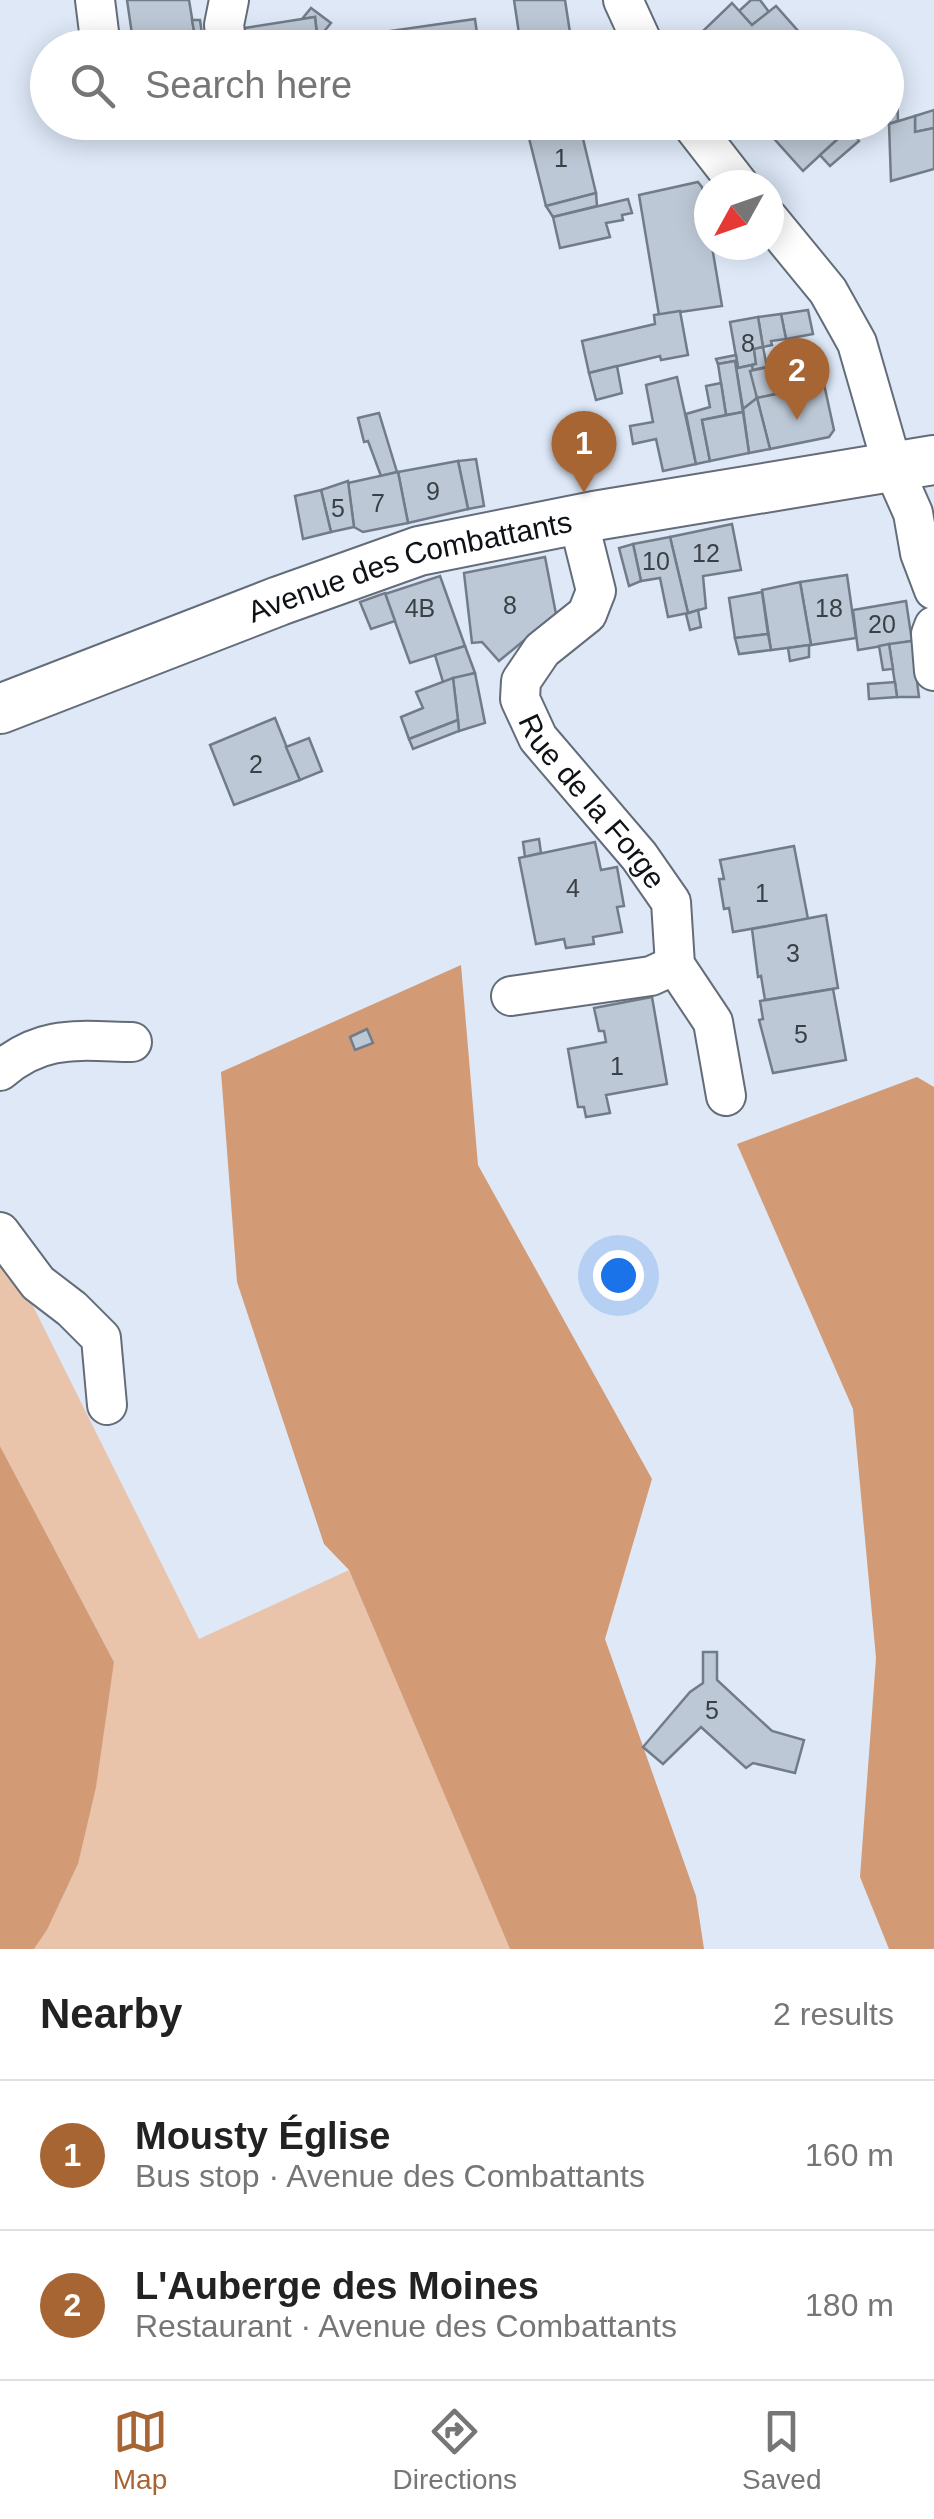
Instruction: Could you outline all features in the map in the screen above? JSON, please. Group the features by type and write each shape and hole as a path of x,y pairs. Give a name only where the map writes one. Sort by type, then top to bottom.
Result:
{"main road":[{"name":"Avenue des Combattants","path":"0,710 279,601 420,552 578,519 913,464"}],"street":[{"path":"94,0 98,30"},
{"path":"225,30 229,0"},
{"path":"623,0 637,30"},
{"path":"704,140 726,170"},
{"path":"784,237 828,291 913,464 913,513 920,554 934,590"},
{"name":"Rue de la Forge","path":"578,519 596,591 586,614 542,650 521,681 520,699 538,738 639,856 671,902 676,965 714,1022 726,1096"},
{"path":"934,626 934,671"},
{"path":"511,996 651,976 676,965"},
{"path":"0,1070 20,1054 53,1041 132,1042"},
{"path":"0,1232 38,1283 101,1338 107,1405"}],"shaded area":[{"path":"461,965 478,1165 652,1479 605,1639 696,1896 704,1949 510,1949 349,1570 324,1544 237,1282 221,1072"},
{"path":"917,1077 934,1087 934,1949 889,1949 860,1877 876,1658 853,1409 737,1144"},
{"path":"0,1259 31,1302 199,1639 349,1570 510,1949 34,1949 78,1864 114,1662 0,1446"},
{"path":"0,1446 114,1662 96,1787 78,1864 34,1949 0,1949"}],"building":[{"path":"127,0 189,0 194,30 131,30"},
{"path":"514,0 565,0 570,30 518,30"},
{"path":"751,0 760,0 769,12 752,25 739,11"},
{"path":"732,3 752,25 776,6 797,30 704,30"},
{"path":"311,8 331,23 325,30 316,30 315,17 302,19"},
{"path":"315,17 316,30 243,30"},
{"path":"475,19 477,30 397,30"},
{"path":"192,20 200,20 201,30 194,30"},
{"path":"934,110 934,128 915,132 915,116"},
{"path":"915,116 915,132 934,128 934,169 891,181 890,140 904,140 904,119"},
{"path":"530,140 583,140 596,193 546,206"},
{"path":"775,140 837,140 803,171"},
{"path":"837,140 859,141 830,166 820,155"},
{"path":"694,183 694,260 714,260 722,306 659,315 639,195"},
{"path":"596,193 597,206 553,217 546,206"},
{"path":"628,199 632,213 622,215 623,220 606,223 610,237 560,248 553,217"},
{"path":"808,310 813,334 786,339 781,314"},
{"path":"680,311 688,355 661,360 660,356 589,373 582,341 655,324 654,315"},
{"path":"781,314 786,339 771,341 772,345 763,347 758,317"},
{"path":"758,317 763,347 754,349 756,364 738,368 730,322"},
{"path":"763,347 767,367 752,370 756,364 754,349"},
{"path":"736,355 738,368 752,365 757,398 743,409 735,361 718,364 716,359"},
{"path":"817,356 823,384 803,388 796,361"},
{"path":"735,361 743,412 726,415 718,364"},
{"path":"796,361 803,388 757,398 750,371"},
{"path":"617,366 622,393 596,400 589,373"},
{"path":"677,377 696,464 663,471 656,439 633,444 630,426 653,422 646,385"},
{"path":"721,383 726,415 702,420 710,461 696,464 686,414 710,407 706,386"},
{"path":"824,384 834,430 829,437 770,449 757,398"},
{"path":"757,398 770,449 749,453 743,409"},
{"path":"743,412 749,453 710,461 702,420"},
{"path":"379,413 397,472 381,476 368,441 364,442 358,418"},
{"path":"476,459 484,506 468,509 458,461"},
{"path":"458,461 468,509 408,523 398,472"},
{"path":"398,472 408,523 363,532 354,527 348,483"},
{"path":"348,481 354,527 331,532 321,490"},
{"path":"321,490 331,532 303,539 295,496"},
{"path":"732,524 741,570 703,576 706,608 688,613 670,537"},
{"path":"670,537 688,613 668,617 660,578 641,581 633,544"},
{"path":"633,544 641,581 629,586 619,548"},
{"path":"545,557 556,614 499,661 482,642 472,643 464,573"},
{"path":"847,575 856,638 811,645 800,582"},
{"path":"440,576 465,646 410,663 385,594"},
{"path":"800,582 811,645 771,650 762,590"},
{"path":"762,592 768,634 735,638 729,598"},
{"path":"385,593 395,621 371,629 360,602"},
{"path":"906,601 912,641 858,650 853,610"},
{"path":"698,610 701,627 690,630 686,614"},
{"path":"768,634 771,650 739,654 735,638"},
{"path":"912,641 919,697 897,697 889,644"},
{"path":"889,644 893,669 883,670 879,646"},
{"path":"809,645 809,657 790,661 788,648"},
{"path":"465,646 475,673 443,682 435,655"},
{"path":"475,673 485,723 459,731 453,678"},
{"path":"453,678 458,720 409,739 401,717 423,708 416,692"},
{"path":"895,682 897,697 869,699 868,684"},
{"path":"275,718 300,780 234,805 210,745"},
{"path":"458,720 459,731 413,749 409,739"},
{"path":"309,738 322,771 300,780 286,747"},
{"path":"539,839 541,853 525,857 523,842"},
{"path":"595,842 601,870 617,867 624,906 617,907 622,932 593,937 594,944 566,948 564,939 536,944 519,858"},
{"path":"794,846 808,919 733,932 729,908 724,909 720,860"},
{"path":"826,915 838,988 765,1000 752,929"},
{"path":"833,989 846,1060 773,1073 759,1020 763,1019 760,1001"},
{"path":"652,997 667,1084 606,1095 610,1113 586,1117 584,1107 578,1107 568,1049 606,1042 594,1008"},
{"path":"367,1029 373,1043 355,1050 350,1037"},
{"path":"703,1652 717,1652 717,1680 772,1731 804,1740 795,1773 753,1763 746,1768 701,1727 663,1764 643,1747 690,1692 703,1683"}],"place":[{"name":"L'Auberge des Moines","path":"797,420"},
{"name":"Mousty Église","path":"584,493"}]}
